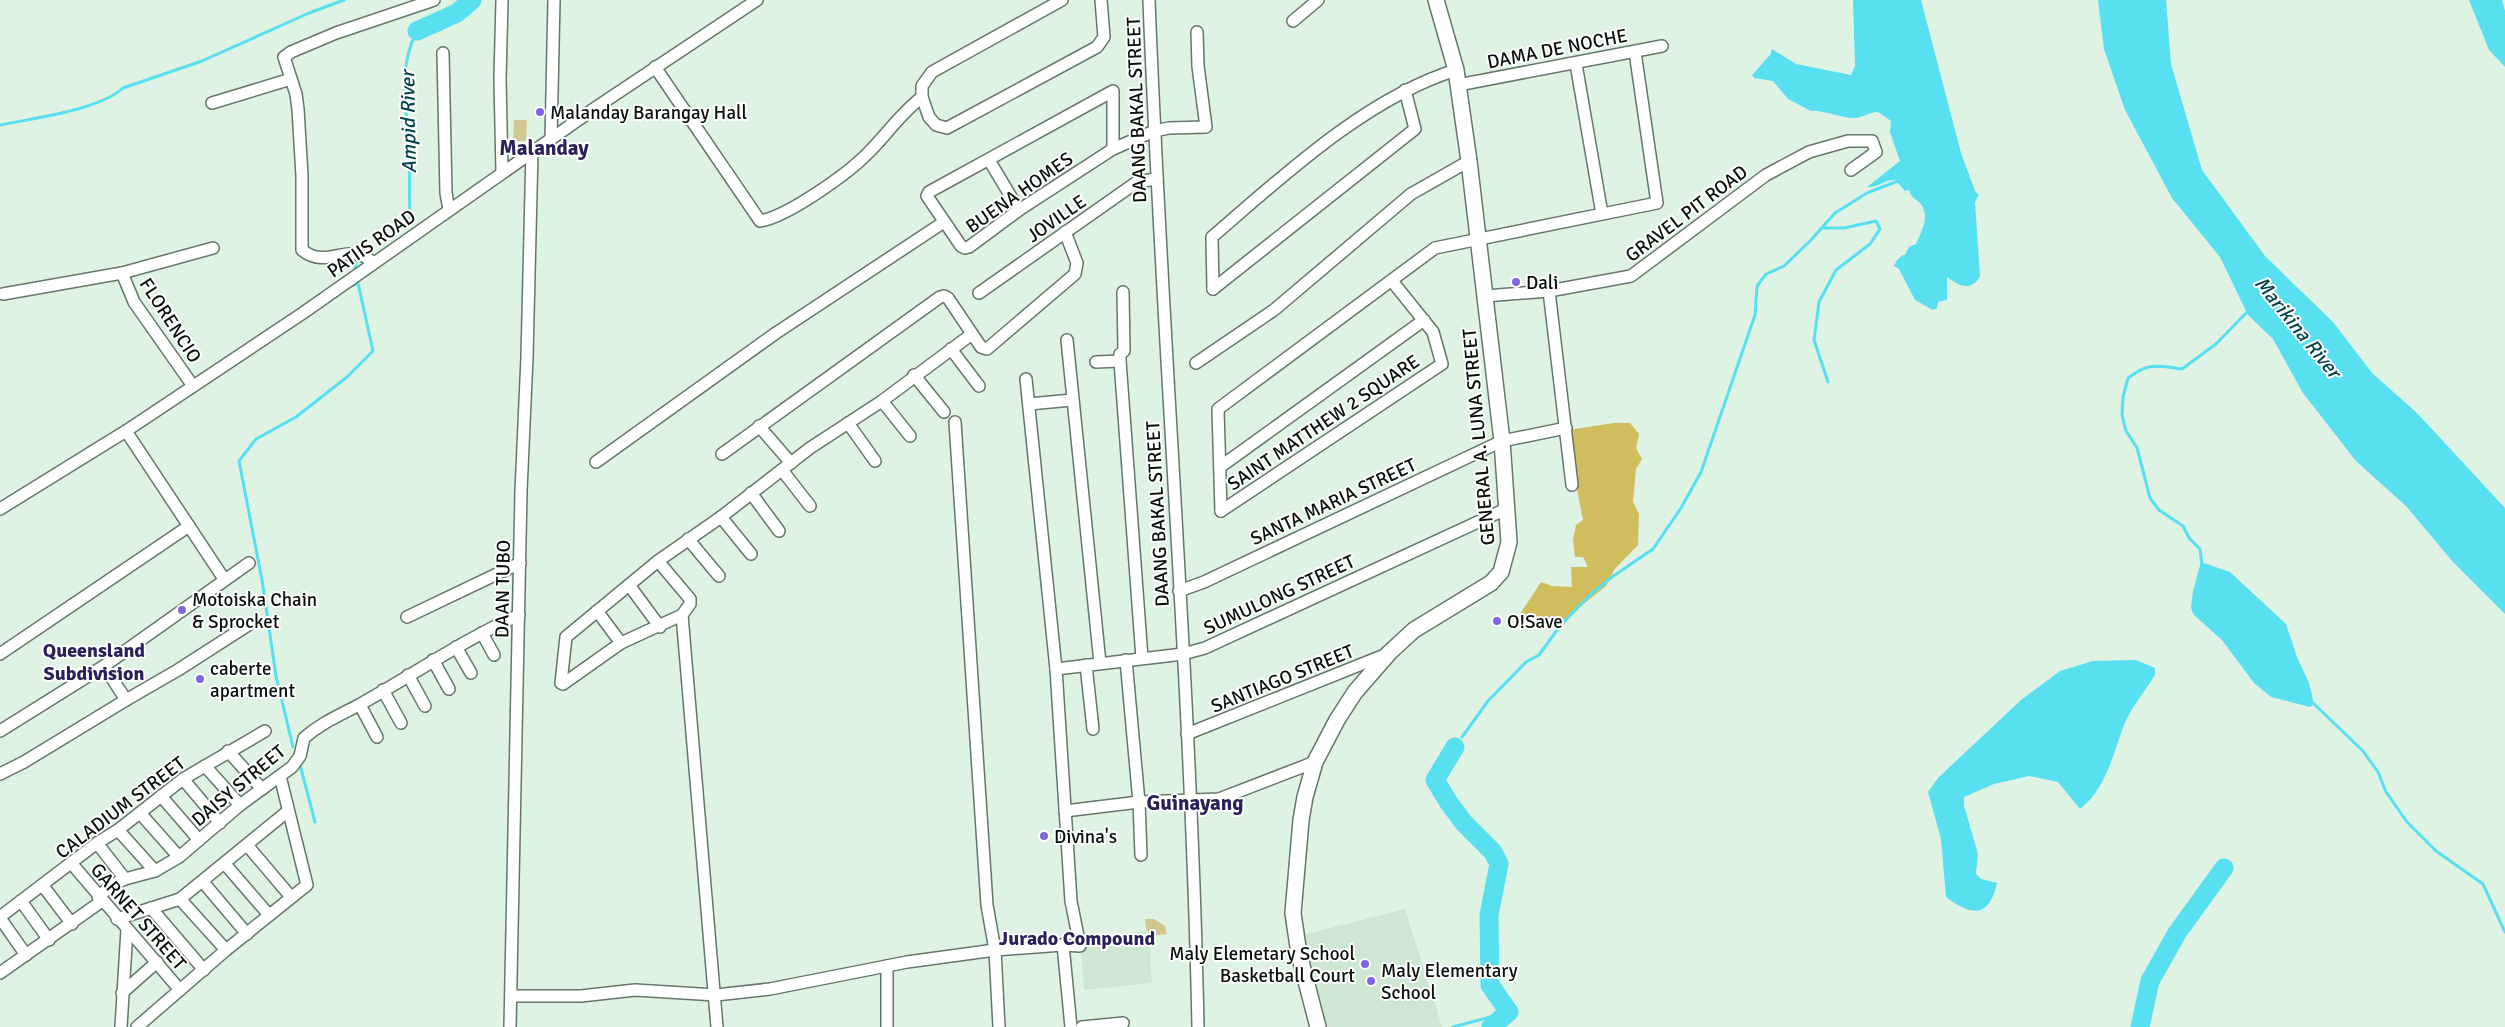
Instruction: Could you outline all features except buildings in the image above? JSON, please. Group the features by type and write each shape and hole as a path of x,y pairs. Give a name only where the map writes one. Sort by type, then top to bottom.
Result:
{"main road":[{"name":"GENERAL A. LUNA STREET","path":"1318,1027 1299,954 1293,913 1305,797 1315,762 1336,720 1355,692 1390,653 1414,630 1492,583 1501,572 1507,556 1509,542 1502,441 1470,161 1457,77 1436,0"}],"street":[{"path":"373,263 365,255 356,252 320,258 302,250 302,176 298,109 284,57 336,33 434,0"},
{"path":"502,0 500,79 502,173"},
{"path":"551,139 554,0"},
{"name":"PATIIS ROAD","path":"0,509 126,431 193,386 656,67 757,0"},
{"path":"1056,1 932,72 922,86 922,97 929,117 936,125 947,128 1090,51 1104,37 1101,0"},
{"name":"DAANG BAKAL STREET","path":"1149,0 1156,179 1187,734 1198,1027"},
{"path":"1293,21 1318,0"},
{"name":"BUENA HOMES","path":"989,160 930,192 927,196 964,248 969,248 1019,210 1113,149 1154,132 1169,128 1206,127 1198,66 1197,32"},
{"name":"DAMA DE NOCHE","path":"1405,90 1415,129 1213,289 1212,237 1308,154 1405,90 1457,77 1576,64 1662,46"},
{"name":"SAINT MATTHEW 2 SQUARE","path":"1392,281 1433,332 1442,364 1220,511 1218,409 1436,248 1657,203 1635,52"},
{"path":"443,53 446,193 449,210"},
{"path":"1576,64 1602,214"},
{"path":"656,67 760,221 781,214 842,174 869,153 897,119 922,97"},
{"path":"212,104 291,79"},
{"path":"1019,210 989,160 1113,91 1113,149"},
{"name":"GRAVEL PIT ROAD","path":"1486,296 1549,291 1631,276 1766,175 1809,152 1842,142 1869,140 1877,148 1875,154 1851,170"},
{"name":"DAAN TUBO","path":"510,1027 518,615 532,152"},
{"path":"1196,363 1274,310 1411,194 1470,161"},
{"name":"JOVILLE","path":"979,293 1137,182 1156,179"},
{"path":"596,462 776,333 944,222"},
{"path":"722,454 940,298 948,298 981,347 987,349 1072,279 1077,269 1077,264 1065,232"},
{"path":"3,294 122,273 212,248"},
{"name":"FLORENCIO","path":"122,273 134,302 193,386"},
{"path":"1549,291 1572,485"},
{"path":"1122,292 1124,351 1120,354 1120,361 1142,658"},
{"name":"SAINT MATTHEW 2 SQUARE","path":"1220,467 1424,320"},
{"path":"658,561 690,599 690,604 682,615 660,627 621,643 563,684 560,683 566,637 658,561 972,334"},
{"path":"1067,340 1100,663"},
{"path":"951,349 979,386"},
{"path":"1096,362 1120,361"},
{"path":"914,375 944,412"},
{"path":"511,996 581,996 635,990 716,995 770,989 887,966 995,950 1063,945 1080,946 1071,901 1056,669 1026,379"},
{"path":"882,400 910,436"},
{"path":"1029,404 1072,400"},
{"path":"955,422 987,905 995,950 999,1027"},
{"path":"848,423 875,461"},
{"path":"759,426 810,506"},
{"name":"SANTA MARIA STREET","path":"1178,591 1204,582 1502,441 1566,428"},
{"path":"126,431 224,579"},
{"path":"751,494 779,530"},
{"name":"SUMULONG STREET","path":"1056,669 1183,654 1205,648 1506,509"},
{"path":"721,517 751,554"},
{"path":"0,654 189,526"},
{"path":"688,539 719,576"},
{"path":"0,731 104,666 248,563"},
{"path":"407,617 520,564"},
{"path":"629,585 660,627"},
{"path":"597,611 621,643"},
{"name":"DAISY STREET","path":"1,970 72,924 100,899 112,885 124,879 155,871 179,857 240,805 280,776 300,756 304,738 331,718 360,704 456,647 518,615"},
{"path":"682,615 716,995 717,1027"},
{"path":"0,774 24,762 178,670 248,625"},
{"path":"482,633 494,655"},
{"path":"456,647 471,673"},
{"name":"SANTIAGO STREET","path":"1187,734 1390,653"},
{"path":"433,660 449,689"},
{"path":"1126,660 1139,802 1141,855"},
{"path":"1086,664 1094,729"},
{"path":"104,666 126,700"},
{"path":"408,675 425,706"},
{"path":"383,690 401,723"},
{"path":"360,704 376,737"},
{"name":"CALADIUM STREET","path":"0,918 183,779 265,731"},
{"path":"228,751 262,788"},
{"path":"1065,811 1139,802 1219,798 1315,762"},
{"path":"205,766 240,805"},
{"path":"137,1027 226,950 307,885 280,776"},
{"path":"183,779 220,823"},
{"path":"161,796 199,840"},
{"path":"117,919 180,899 288,811"},
{"path":"140,813 179,857"},
{"path":"118,830 155,871"},
{"path":"97,843 124,879"},
{"path":"247,845 291,897"},
{"name":"GARNET STREET","path":"72,864 117,919 180,990"},
{"path":"225,864 269,915"},
{"path":"203,882 248,934"},
{"path":"43,886 72,924"},
{"path":"180,899 226,950"},
{"path":"21,902 49,940"},
{"path":"151,908 204,970"},
{"path":"0,918 26,955"},
{"path":"121,1027 127,929"},
{"path":"1063,945 1071,1027"},
{"path":"122,993 157,962"},
{"path":"887,966 887,1027"},
{"path":"1082,1027 1124,1023"}],"shaded area":[{"path":"514,120 527,120 526,141 513,141"},
{"path":"1614,423 1630,423 1639,434 1636,448 1642,459 1636,469 1633,502 1639,514 1638,545 1614,570 1606,586 1556,626 1537,627 1520,614 1541,582 1552,586 1572,587 1571,567 1588,567 1583,557 1575,557 1573,540 1576,525 1583,520 1575,479 1569,430"},
{"name":"Maly Elementary School","path":"1405,909 1442,1027 1326,1027 1303,935"},
{"path":"1145,919 1154,919 1165,926 1167,934 1152,936 1146,929"},
{"path":"1149,931 1152,983 1084,990 1080,938"}],"water":[{"path":"1853,0 1921,0 1961,153 1975,191 1979,195 1975,202 1980,276 1969,286 1960,285 1947,277 1947,300 1938,302 1937,308 1933,310 1915,300 1899,269 1894,266 1897,260 1905,255 1909,247 1916,244 1921,234 1925,217 1923,207 1909,190 1905,191 1895,180 1867,187 1900,161 1890,132 1891,121 1878,112 1854,118 1811,111 1788,99 1773,81 1754,78 1752,75 1770,55 1772,49 1796,64 1851,75 1855,66"},
{"name":"Marikina River","path":"2098,0 2166,0 2171,64 2202,170 2265,256 2333,322 2372,373 2417,413 2505,508 2505,614 2453,562 2406,506 2356,461 2303,393 2273,339 2248,315 2220,257 2172,198 2125,110 2104,49"},
{"path":"2469,0 2502,0 2505,11 2505,67 2489,50"},
{"path":"2201,562 2230,572 2286,624 2297,657 2309,683 2314,704 2310,707 2271,697 2254,683 2222,640 2194,615 2191,608 2193,591"},
{"path":"2136,660 2155,668 2155,675 2127,719 2108,770 2089,801 2080,809 2058,782 2029,776 1994,784 1964,797 1964,806 1978,854 1976,874 1981,879 1997,883 1994,895 1989,903 1978,911 1963,908 1946,897 1941,839 1928,792 1938,778 2021,700 2060,671 2093,661"}],"waterway":[{"path":"0,125 82,108 112,96 123,88 202,61 309,13 344,0"},
{"name":"Ampid River","path":"417,31 457,13 472,0"},
{"name":"Ampid River","path":"410,218 405,76 407,61 417,31"},
{"path":"1462,737 1488,701 1526,662 1539,655 1560,626 1591,594 1653,549 1681,508 1701,472 1755,315 1757,286 1766,274 1784,266 1835,213 1867,193 1898,181"},
{"path":"1821,228 1844,228 1876,221 1880,229 1870,244 1836,270 1819,302 1814,340 1828,382"},
{"path":"355,269 356,261"},
{"path":"293,747 276,676 262,580 239,461 256,439 296,417 347,377 373,351 358,283 352,286"},
{"path":"2202,565 2200,549 2189,538 2183,526 2159,510 2150,498 2137,448 2126,431 2122,415 2123,397 2128,378 2135,373 2154,366 2182,369 2216,344 2249,310"},
{"path":"2313,703 2363,751 2378,772 2386,792 2407,822 2436,851 2483,884 2505,932"},
{"path":"1455,747 1435,780 1464,823 1493,852 1499,864 1489,915 1490,985 1509,1012 1491,1027"},
{"path":"300,765 315,822"},
{"path":"2140,1027 2150,981 2177,933 2224,868"},
{"path":"1453,1027 1509,1012"}],"place":[{"name":"Malanday Barangay Hall","path":"540,112"},
{"name":"Dali","path":"1516,282"},
{"name":"Motoiska Chain & Sprocket","path":"182,610"},
{"name":"O!Save","path":"1497,621"},
{"name":"caberte apartment","path":"200,679"},
{"name":"Divina's","path":"1044,836"},
{"name":"Maly Elemetary School Basketball Court","path":"1365,964"},
{"name":"Maly Elementary School","path":"1371,981"}],"district":[{"name":"Malanday","path":"544,148"},
{"name":"Queensland Subdivision","path":"94,662"},
{"name":"Guinayang","path":"1195,803"},
{"name":"Jurado Compound","path":"1077,938"}]}
